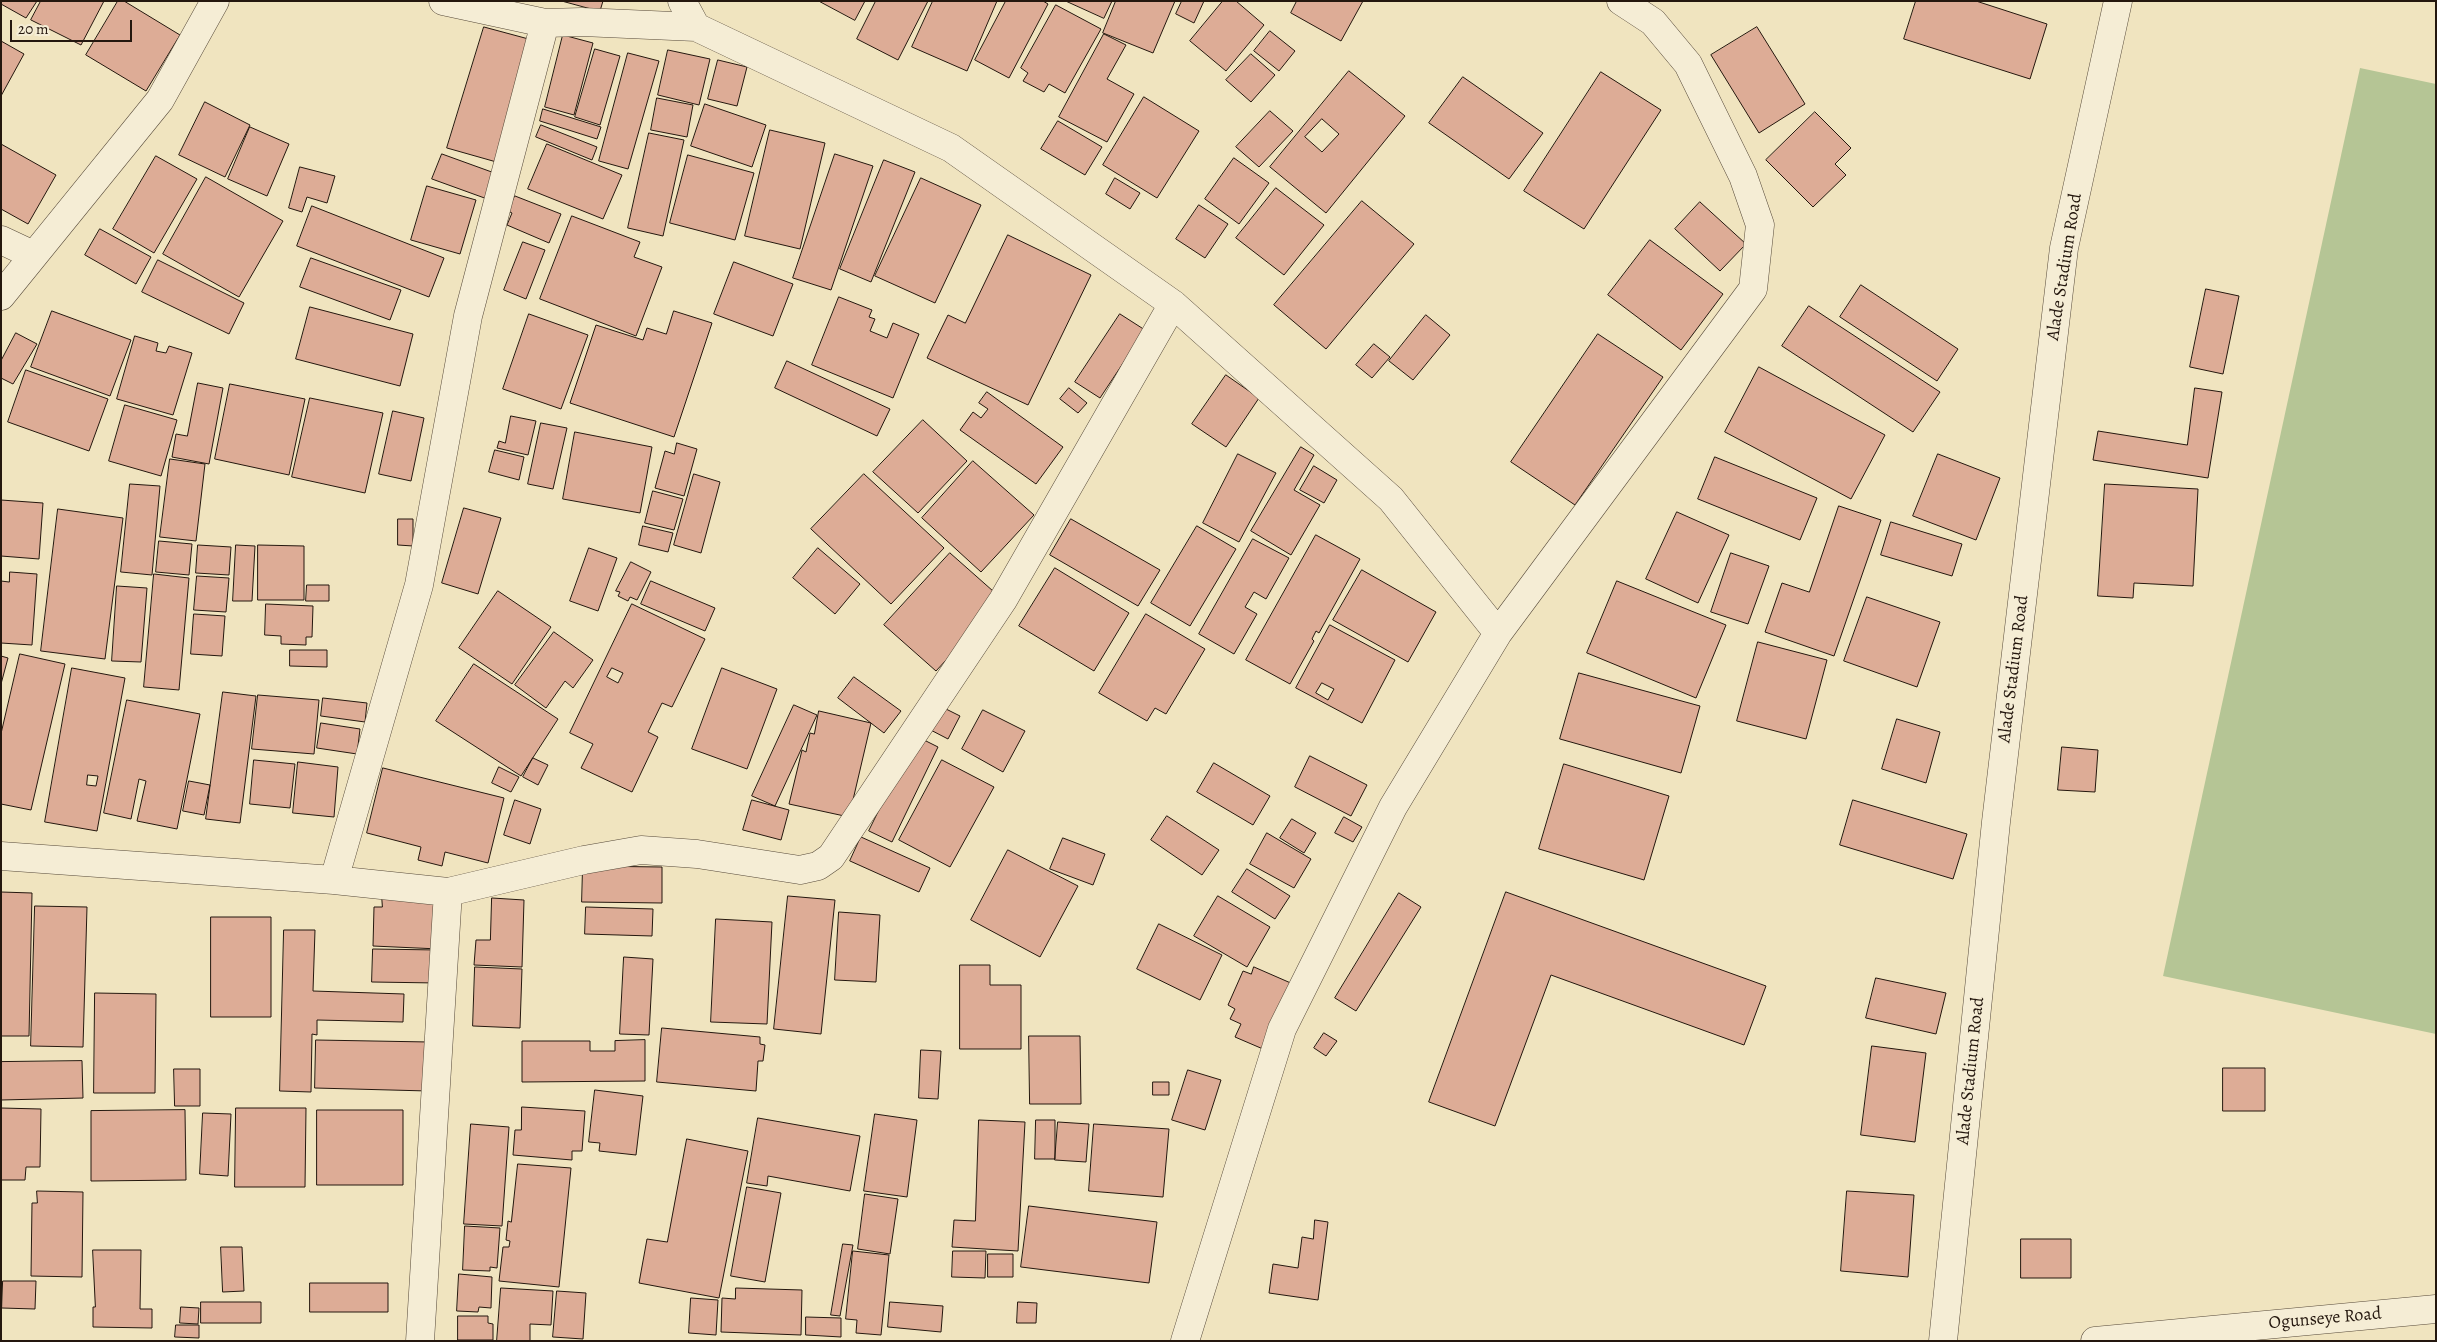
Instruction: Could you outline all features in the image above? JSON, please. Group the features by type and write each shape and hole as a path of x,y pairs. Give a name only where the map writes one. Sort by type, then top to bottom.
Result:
{"street":[{"path":"1,296 160,100 215,1"},
{"path":"443,1 545,23 582,22 696,26 951,148 1173,304 1391,499 1498,633"},
{"path":"682,1 696,26"},
{"path":"1185,1341 1282,1029 1393,807 1498,633 1753,289 1760,225 1743,176 1688,64 1653,22 1621,1"},
{"name":"Alade Stadium Road","path":"1943,1341 1996,822 2064,248 2118,1"},
{"path":"334,880 419,585 468,316 545,23"},
{"path":"1,240 33,255"},
{"path":"1,856 334,880 448,892 584,860 641,850 697,854 800,870 818,866 831,857 1003,600 1173,304"},
{"path":"420,1341 448,892"},
{"name":"Ogunseye Road","path":"2095,1341 2436,1309"}],"green space":[{"path":"2360,68 2436,84 2436,1034 2163,976"}],"building":[{"path":"1,1 37,1 26,18 1,4"},
{"path":"41,1 104,1 81,45 31,20"},
{"path":"118,1 124,1 180,35 146,91 86,55"},
{"path":"562,1 603,1 600,11"},
{"path":"819,1 865,1 855,20"},
{"path":"876,1 928,1 898,60 857,39"},
{"path":"933,1 997,1 967,71 912,47"},
{"path":"1006,1 1043,1 1048,4 1009,78 975,60"},
{"path":"1066,1 1112,1 1104,18"},
{"path":"1116,1 1175,1 1153,53 1103,33"},
{"path":"1182,1 1204,1 1194,23 1176,14"},
{"path":"1223,1 1236,1 1264,25 1226,71 1190,41"},
{"path":"1297,1 1363,1 1341,41 1291,13"},
{"path":"1916,1 1976,1 2047,24 2030,79 1904,39"},
{"path":"1056,5 1101,29 1065,93 1049,84 1044,92 1023,81 1028,73 1021,68"},
{"path":"484,27 536,41 500,163 447,148"},
{"path":"1757,27 1805,104 1759,133 1711,55"},
{"path":"1270,31 1295,51 1279,71 1254,51"},
{"path":"1104,34 1126,45 1107,79 1134,94 1107,142 1059,117"},
{"path":"563,35 593,43 574,115 545,107"},
{"path":"1,41 24,54 1,96"},
{"path":"595,49 620,56 600,125 575,117"},
{"path":"668,50 710,59 699,105 658,95"},
{"path":"628,53 659,61 628,169 599,161"},
{"path":"1251,54 1275,75 1251,102 1226,80"},
{"path":"718,60 747,67 737,106 708,99"},
{"path":"1349,71 1405,116 1326,213 1270,167","holes":["1322,119 1339,134 1322,152 1305,137"]},
{"path":"1601,72 1661,110 1584,229 1524,191"},
{"path":"1463,77 1543,133 1509,179 1429,123"},
{"path":"1144,97 1199,131 1157,198 1103,165"},
{"path":"657,98 693,105 687,137 651,130"},
{"path":"205,102 250,125 225,177 179,155"},
{"path":"705,104 766,125 752,167 691,146"},
{"path":"543,109 601,127 597,139 540,121"},
{"path":"1270,111 1293,131 1259,167 1236,147"},
{"path":"1815,112 1851,148 1835,164 1846,175 1813,207 1766,160"},
{"path":"1058,121 1102,147 1085,175 1041,149"},
{"path":"541,125 597,147 592,160 536,137"},
{"path":"250,127 289,144 267,196 228,179"},
{"path":"770,130 825,143 800,249 745,236"},
{"path":"649,133 684,140 663,236 628,228"},
{"path":"1,144 56,175 28,224 1,209"},
{"path":"547,144 622,175 603,219 528,189"},
{"path":"442,154 500,175 490,200 432,179"},
{"path":"835,154 873,166 831,290 793,278"},
{"path":"688,155 754,173 735,240 670,223"},
{"path":"156,156 197,179 154,253 113,229"},
{"path":"1234,158 1269,183 1239,224 1205,199"},
{"path":"884,160 915,172 871,282 840,269"},
{"path":"300,167 335,176 327,203 307,197 302,212 289,208"},
{"path":"206,177 283,221 239,297 163,254"},
{"path":"921,178 981,205 935,303 875,276"},
{"path":"1115,178 1140,193 1130,209 1106,194"},
{"path":"427,186 476,200 460,254 411,240"},
{"path":"1276,188 1324,225 1284,275 1236,238"},
{"path":"515,196 561,214 549,243 507,225 512,213 508,211"},
{"path":"1362,201 1414,244 1326,349 1274,305"},
{"path":"1700,202 1746,244 1720,271 1675,229"},
{"path":"1199,205 1228,224 1205,258 1176,239"},
{"path":"312,206 444,258 429,297 297,246"},
{"path":"572,216 640,242 634,257 662,267 636,336 540,299"},
{"path":"100,229 151,257 136,284 85,255"},
{"path":"1008,235 1091,275 1028,405 927,358 948,315 965,323"},
{"path":"1650,240 1723,294 1681,350 1608,295"},
{"path":"523,242 545,250 526,299 504,290"},
{"path":"311,258 401,290 390,320 300,287"},
{"path":"158,260 244,303 229,334 142,292"},
{"path":"734,262 793,284 773,336 714,314"},
{"path":"1861,285 1958,349 1937,381 1840,317"},
{"path":"2206,289 2239,296 2223,374 2190,367"},
{"path":"839,297 872,310 869,317 875,319 870,331 887,338 893,323 919,334 893,398 812,365"},
{"path":"1809,306 1940,392 1913,432 1782,346"},
{"path":"310,307 413,334 400,386 296,359"},
{"path":"52,311 131,340 110,396 31,367"},
{"path":"674,311 712,323 674,437 570,403 596,325 643,340 647,328 666,334"},
{"path":"529,314 588,335 561,409 503,389"},
{"path":"1120,314 1145,330 1100,398 1075,382"},
{"path":"1426,315 1450,335 1413,380 1389,361"},
{"path":"16,333 37,344 13,384 1,378 1,361"},
{"path":"1598,334 1663,377 1575,505 1511,462"},
{"path":"135,336 158,343 156,351 166,353 169,346 192,353 173,415 117,399"},
{"path":"1374,344 1390,357 1372,378 1356,365"},
{"path":"787,361 890,409 877,436 775,388"},
{"path":"1759,367 1885,435 1851,499 1725,432"},
{"path":"26,370 108,399 89,451 8,422"},
{"path":"1226,375 1259,398 1226,447 1192,424"},
{"path":"198,383 223,388 209,464 172,457 176,434 187,436"},
{"path":"230,384 305,399 289,475 215,459"},
{"path":"1069,388 1087,403 1078,413 1060,399"},
{"path":"2195,388 2222,392 2208,478 2093,460 2098,431 2187,445"},
{"path":"987,392 1063,447 1036,484 960,430 973,412 981,418 988,409 979,403"},
{"path":"310,398 383,413 365,493 292,477"},
{"path":"125,405 177,420 161,476 109,461"},
{"path":"393,411 424,418 411,481 379,474"},
{"path":"511,416 536,421 528,455 497,448 499,441 505,443"},
{"path":"923,420 967,461 918,513 873,472"},
{"path":"541,423 567,428 553,489 528,484"},
{"path":"575,432 652,447 640,513 563,499"},
{"path":"677,443 697,449 684,496 655,488 665,451 674,454"},
{"path":"1301,447 1314,455 1294,490 1320,505 1291,555 1251,531"},
{"path":"495,450 524,457 519,480 489,472"},
{"path":"1238,454 1276,473 1239,542 1203,523"},
{"path":"1938,454 2000,478 1976,540 1913,516"},
{"path":"1715,457 1817,498 1800,540 1698,499"},
{"path":"170,459 205,464 196,541 160,537"},
{"path":"973,461 1034,515 981,572 922,518"},
{"path":"1314,466 1337,480 1324,503 1300,490"},
{"path":"694,474 720,482 701,553 674,545"},
{"path":"864,474 944,548 891,604 811,529"},
{"path":"130,484 160,486 152,575 121,572"},
{"path":"2105,484 2198,489 2193,586 2134,583 2133,598 2098,596"},
{"path":"653,491 683,499 674,530 645,523"},
{"path":"1,500 43,503 39,559 1,556"},
{"path":"1839,506 1881,520 1834,656 1765,632 1782,583 1809,592"},
{"path":"464,508 501,518 478,594 442,583"},
{"path":"58,509 123,518 105,659 41,651"},
{"path":"1677,512 1729,535 1698,603 1646,579"},
{"path":"398,519 413,519 413,546 398,545"},
{"path":"1071,519 1160,570 1138,606 1050,555"},
{"path":"1891,522 1962,544 1952,576 1881,555"},
{"path":"643,526 673,533 668,552 639,545"},
{"path":"1197,526 1236,549 1190,626 1151,603"},
{"path":"1316,535 1360,559 1319,633 1316,631 1312,639 1314,641 1290,684 1246,660"},
{"path":"1253,539 1289,558 1266,599 1254,592 1245,607 1257,614 1234,654 1199,634"},
{"path":"159,541 192,544 189,575 156,572"},
{"path":"198,545 231,547 229,575 196,573"},
{"path":"236,545 255,546 252,601 233,601"},
{"path":"258,545 304,546 304,600 258,600"},
{"path":"589,548 617,558 598,611 570,601"},
{"path":"818,548 860,584 835,614 793,578"},
{"path":"950,553 1002,599 936,671 884,625"},
{"path":"1731,553 1769,566 1748,624 1711,612"},
{"path":"631,562 651,572 637,600 630,597 628,601 618,596 620,592 616,591"},
{"path":"1055,568 1129,613 1094,671 1019,626"},
{"path":"1362,570 1436,612 1408,662 1333,620"},
{"path":"10,572 37,574 32,645 1,643 1,581 9,582"},
{"path":"154,574 189,578 179,690 144,687"},
{"path":"197,576 229,578 226,612 194,610"},
{"path":"651,581 715,608 705,631 641,604"},
{"path":"1617,581 1726,625 1696,698 1587,653"},
{"path":"307,585 329,585 329,601 306,601"},
{"path":"117,586 147,588 141,662 112,661"},
{"path":"498,591 551,627 512,684 459,648"},
{"path":"1867,597 1940,622 1917,687 1844,661"},
{"path":"266,604 313,606 312,637 306,637 306,645 281,644 281,636 265,635"},
{"path":"632,604 705,639 672,707 662,703 648,732 658,737 632,792 581,768 593,744 570,733","holes":["612,668 623,673 618,683 607,677"]},
{"path":"194,614 225,616 222,656 191,654"},
{"path":"1146,614 1205,649 1166,714 1155,708 1147,721 1099,693"},
{"path":"1330,625 1395,660 1362,723 1296,688","holes":["1322,683 1334,689 1328,700 1316,693"]},
{"path":"554,632 593,660 573,688 565,681 546,708 515,685"},
{"path":"1758,642 1827,660 1806,739 1737,721"},
{"path":"290,650 327,650 327,667 290,666"},
{"path":"20,654 65,664 31,810 1,804 1,734"},
{"path":"1,656 8,658 1,684"},
{"path":"474,664 558,719 521,776 436,721"},
{"path":"72,668 125,678 97,831 45,822","holes":["88,775 98,776 96,786 87,785"]},
{"path":"722,668 777,689 747,769 692,749"},
{"path":"1579,673 1700,706 1681,773 1560,739"},
{"path":"854,677 901,711 884,733 838,698"},
{"path":"223,692 256,696 240,823 206,819"},
{"path":"258,695 319,700 314,754 252,749"},
{"path":"323,698 367,703 365,722 321,716"},
{"path":"127,700 200,714 177,829 137,821 146,781 139,779 131,819 104,813"},
{"path":"934,703 960,716 948,739 923,726"},
{"path":"794,705 817,715 775,806 752,796"},
{"path":"983,710 1025,731 1003,772 962,749"},
{"path":"819,711 871,723 849,817 789,804 802,750 806,752 810,733 814,734"},
{"path":"1897,719 1940,732 1926,783 1882,769"},
{"path":"321,723 360,729 357,754 317,748"},
{"path":"916,736 938,747 892,842 869,831"},
{"path":"2062,747 2098,750 2095,792 2058,790"},
{"path":"1310,756 1367,785 1351,816 1295,787"},
{"path":"533,758 548,765 538,785 523,777"},
{"path":"254,760 295,764 290,808 250,804"},
{"path":"942,760 994,787 950,867 899,840"},
{"path":"298,762 338,767 334,817 293,813"},
{"path":"1214,763 1270,796 1253,825 1197,792"},
{"path":"1564,764 1669,796 1644,880 1539,849"},
{"path":"499,767 519,777 511,792 492,783"},
{"path":"383,768 504,798 488,863 445,852 442,866 418,860 421,847 367,833"},
{"path":"189,781 210,785 204,815 183,811"},
{"path":"515,800 541,809 530,844 504,835"},
{"path":"752,800 789,810 781,840 743,830"},
{"path":"1853,800 1967,834 1953,879 1840,845"},
{"path":"1167,816 1219,850 1202,875 1151,840"},
{"path":"1344,817 1362,827 1353,842 1335,833"},
{"path":"1292,819 1316,833 1304,853 1280,838"},
{"path":"1267,833 1311,859 1294,888 1250,864"},
{"path":"861,837 930,868 919,892 850,861"},
{"path":"1063,838 1105,854 1093,885 1050,869"},
{"path":"1008,850 1078,886 1040,957 971,920"},
{"path":"583,866 662,867 662,903 582,902"},
{"path":"1247,869 1290,896 1275,919 1232,892"},
{"path":"1,892 32,893 29,1036 1,1036"},
{"path":"1506,892 1766,986 1744,1045 1551,975 1495,1126 1429,1102"},
{"path":"1399,893 1421,907 1356,1011 1335,998"},
{"path":"382,896 440,898 439,949 373,946 374,907 382,907"},
{"path":"788,896 835,900 821,1034 774,1029"},
{"path":"1218,896 1270,927 1247,967 1194,936"},
{"path":"492,898 524,900 522,967 474,965 476,940 490,940"},
{"path":"35,906 87,907 83,1047 31,1046"},
{"path":"586,907 653,909 652,936 585,934"},
{"path":"839,912 880,915 876,982 835,980"},
{"path":"211,917 271,917 271,1017 211,1017"},
{"path":"716,919 772,922 767,1024 711,1022"},
{"path":"1159,924 1222,955 1200,1000 1137,969"},
{"path":"284,930 315,930 313,991 404,994 403,1022 317,1020 317,1035 312,1034 311,1092 280,1091"},
{"path":"373,949 438,950 437,983 372,982"},
{"path":"624,957 653,959 649,1035 620,1034"},
{"path":"960,965 990,965 990,985 1021,985 1021,1049 960,1049"},
{"path":"475,967 522,969 520,1028 473,1026"},
{"path":"1254,967 1293,984 1263,1049 1235,1037 1241,1024 1230,1019 1235,1009 1228,1005 1243,971 1251,974"},
{"path":"1876,978 1946,993 1936,1034 1866,1018"},
{"path":"95,993 156,994 155,1093 94,1093"},
{"path":"662,1028 760,1037 760,1044 765,1045 763,1061 758,1061 756,1091 657,1082"},
{"path":"1324,1033 1337,1041 1326,1056 1314,1048"},
{"path":"1029,1036 1080,1036 1081,1104 1030,1104"},
{"path":"316,1040 429,1042 428,1091 315,1088"},
{"path":"645,1040 645,1081 522,1082 522,1041 590,1041 590,1051 615,1051 615,1041"},
{"path":"1872,1046 1926,1053 1915,1142 1861,1135"},
{"path":"921,1050 941,1051 938,1099 919,1098"},
{"path":"82,1061 83,1098 1,1100 1,1062"},
{"path":"2223,1068 2265,1068 2265,1111 2223,1111"},
{"path":"174,1069 200,1069 200,1106 175,1106"},
{"path":"1188,1070 1221,1080 1205,1130 1172,1120"},
{"path":"1153,1082 1169,1082 1169,1095 1153,1095"},
{"path":"595,1090 643,1096 636,1155 599,1151 600,1143 589,1142"},
{"path":"522,1107 585,1111 582,1151 572,1151 572,1160 513,1155 515,1130 521,1130"},
{"path":"1,1108 41,1109 40,1167 26,1167 25,1180 1,1180"},
{"path":"236,1108 306,1108 305,1187 235,1187"},
{"path":"185,1110 186,1180 91,1181 91,1111"},
{"path":"317,1110 403,1110 403,1185 317,1185"},
{"path":"203,1113 231,1114 228,1176 200,1174"},
{"path":"875,1114 917,1120 907,1197 864,1191"},
{"path":"758,1118 860,1136 850,1191 768,1176 767,1186 747,1183"},
{"path":"979,1120 1025,1122 1018,1251 952,1247 954,1220 975,1221"},
{"path":"1036,1120 1055,1120 1055,1159 1035,1159"},
{"path":"1058,1122 1089,1124 1086,1162 1055,1160"},
{"path":"471,1124 509,1127 502,1226 464,1224"},
{"path":"1094,1124 1169,1129 1163,1197 1089,1191"},
{"path":"687,1139 748,1151 719,1298 639,1283 647,1239 667,1242"},
{"path":"518,1164 571,1168 559,1287 499,1281 503,1247 509,1247 510,1241 506,1240 508,1221 511,1222"},
{"path":"747,1187 781,1193 765,1282 731,1276"},
{"path":"37,1191 83,1192 82,1277 31,1276 32,1203 37,1203"},
{"path":"1847,1191 1914,1195 1908,1277 1841,1271"},
{"path":"865,1194 898,1199 890,1254 858,1249"},
{"path":"1029,1206 1157,1222 1149,1283 1021,1267"},
{"path":"1315,1220 1328,1222 1318,1300 1269,1293 1273,1264 1298,1268 1302,1237 1313,1239"},
{"path":"465,1226 500,1228 497,1268 490,1267 490,1271 463,1270"},
{"path":"2021,1239 2071,1239 2071,1278 2021,1278"},
{"path":"843,1244 853,1245 840,1316 831,1315"},
{"path":"221,1247 242,1247 244,1291 223,1292"},
{"path":"93,1250 141,1250 140,1309 152,1309 152,1328 93,1327 93,1307 95,1307"},
{"path":"853,1251 889,1255 881,1335 856,1333 857,1320 846,1319"},
{"path":"953,1251 986,1251 985,1278 952,1277"},
{"path":"988,1254 1013,1254 1013,1277 988,1277"},
{"path":"459,1274 492,1277 491,1308 479,1307 478,1312 457,1311"},
{"path":"3,1281 36,1281 35,1309 2,1308"},
{"path":"310,1283 388,1283 388,1312 310,1312"},
{"path":"501,1288 553,1291 551,1325 530,1324 530,1341 497,1341"},
{"path":"736,1288 802,1290 801,1335 721,1332 722,1298 735,1299"},
{"path":"557,1291 586,1293 583,1339 553,1337"},
{"path":"691,1298 718,1300 716,1335 689,1333"},
{"path":"201,1302 261,1302 261,1323 201,1323"},
{"path":"890,1302 943,1306 941,1332 888,1327"},
{"path":"1018,1302 1037,1303 1036,1323 1017,1323"},
{"path":"181,1307 199,1308 198,1324 180,1323"},
{"path":"458,1316 488,1316 488,1323 493,1324 493,1340 458,1340"},
{"path":"806,1317 841,1318 841,1337 806,1335"},
{"path":"176,1325 199,1325 199,1338 175,1337"}]}
